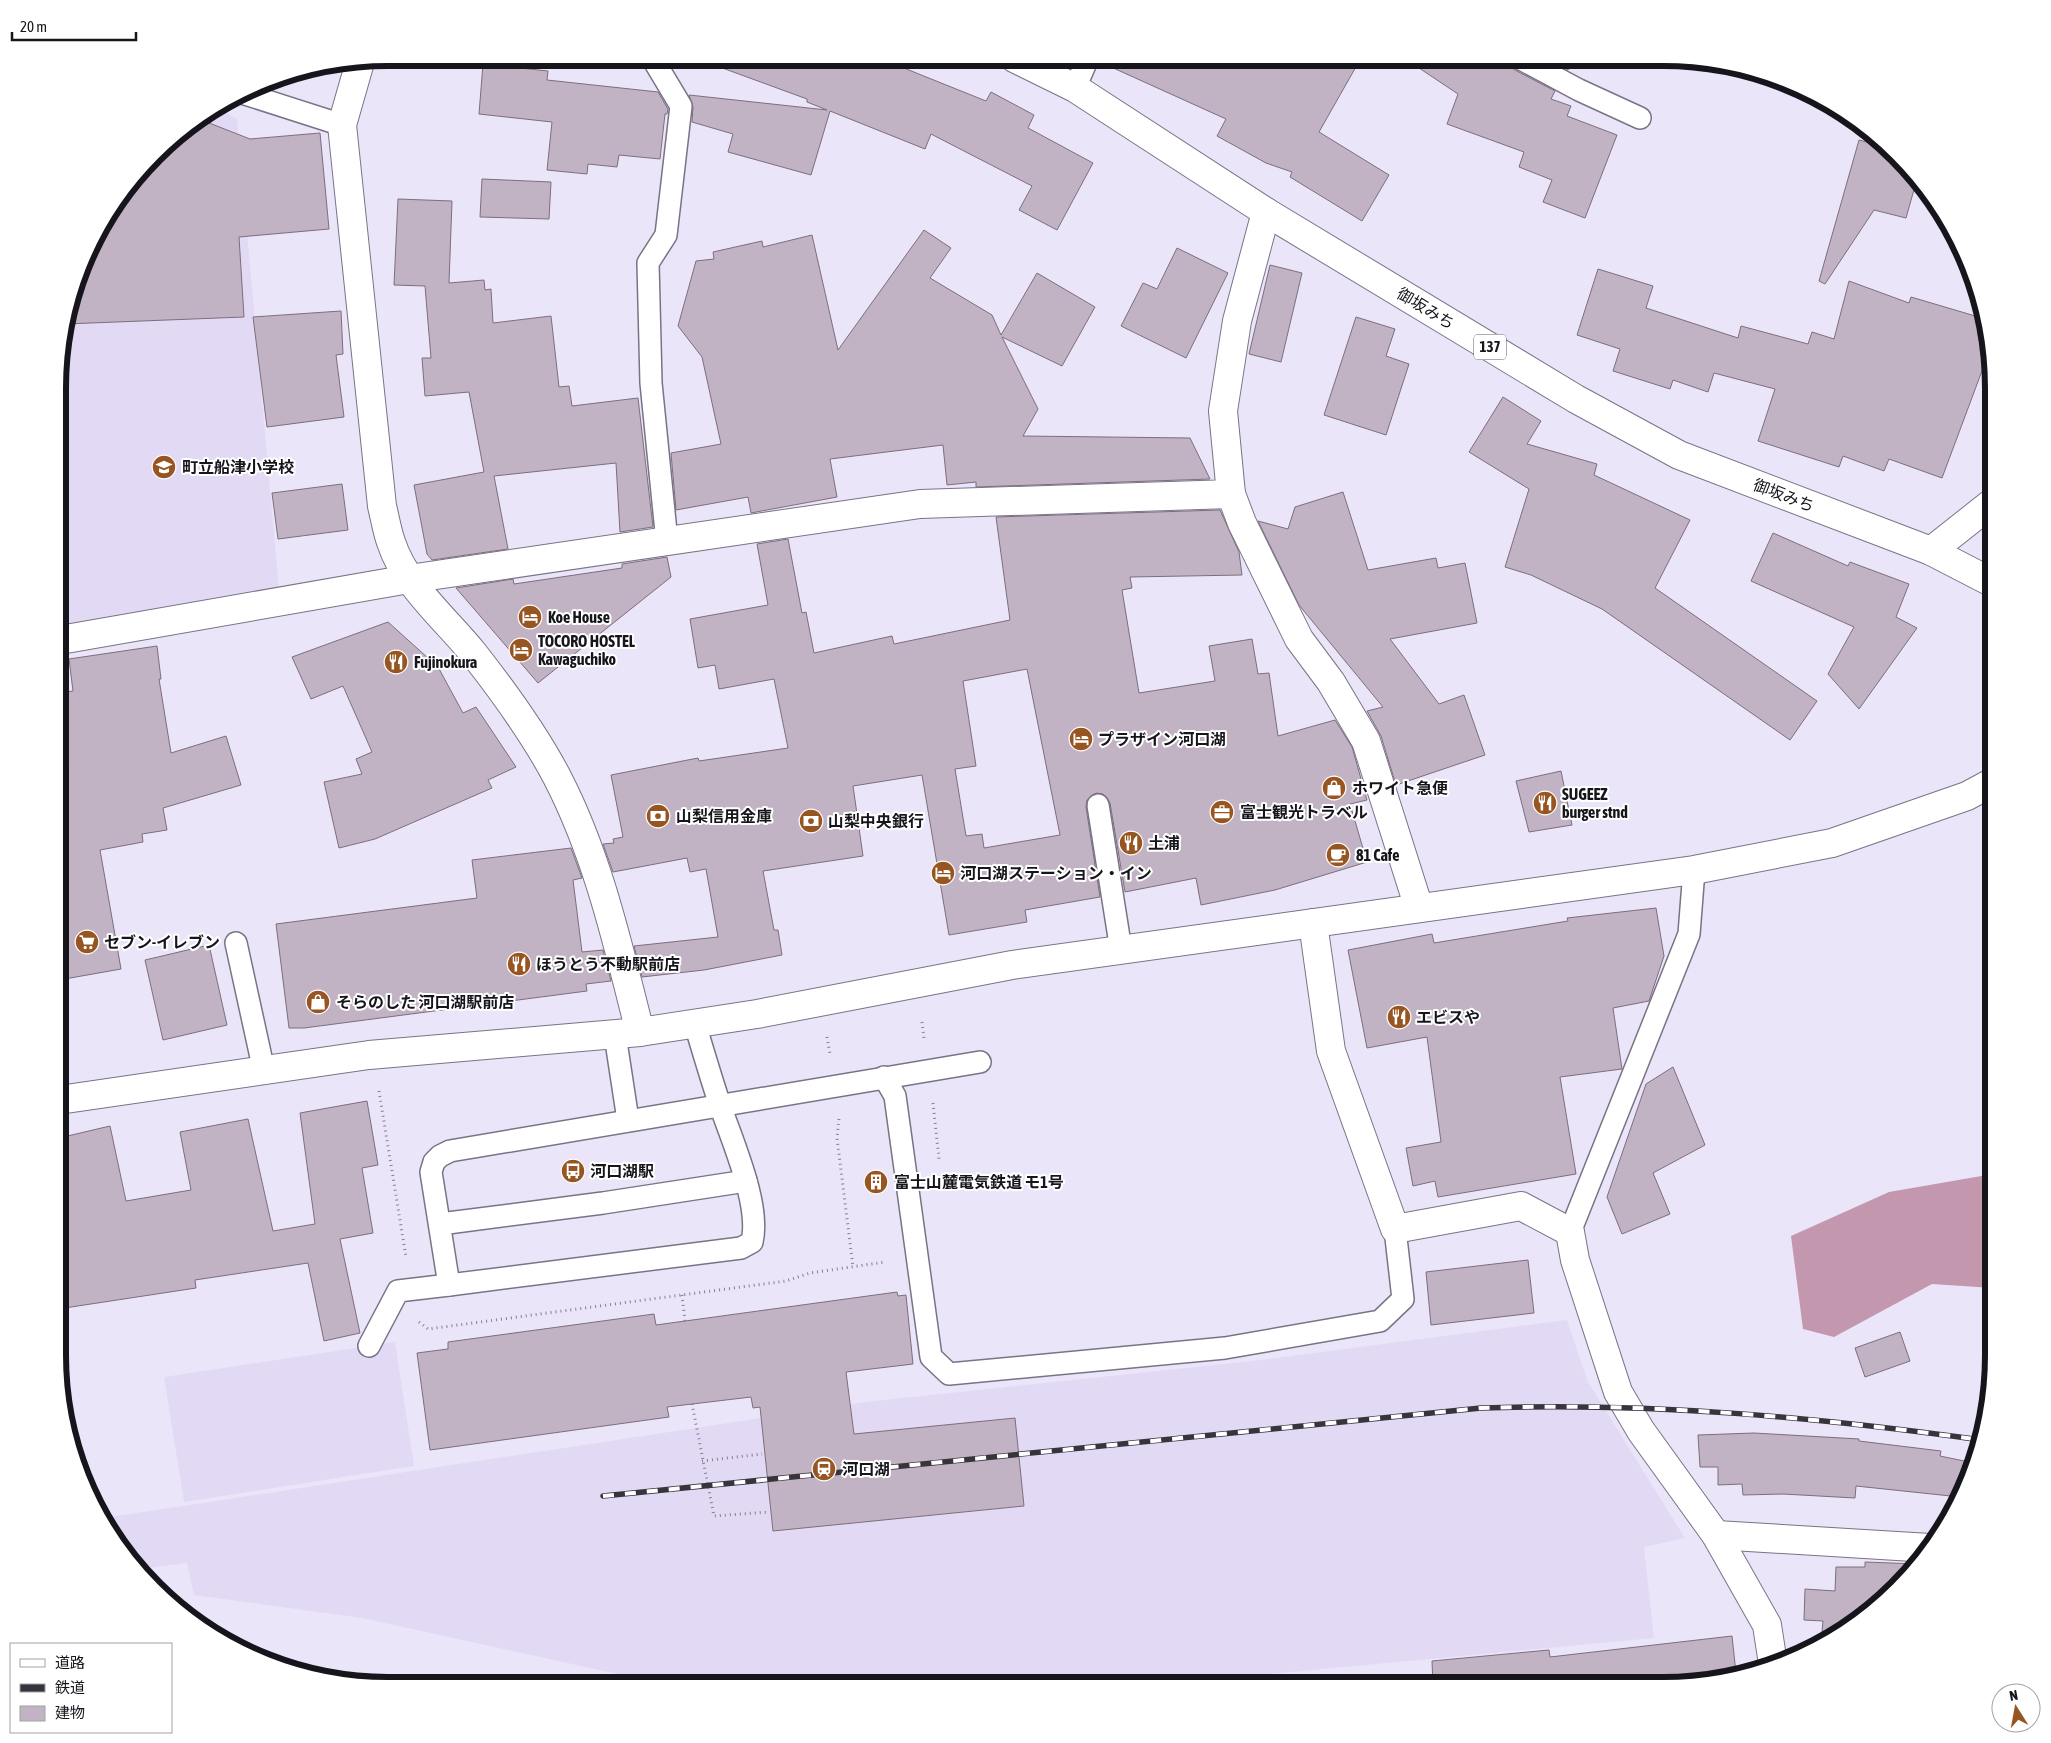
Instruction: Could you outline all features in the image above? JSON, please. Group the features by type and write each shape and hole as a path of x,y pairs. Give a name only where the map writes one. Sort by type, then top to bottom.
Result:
{"main road":[{"name":"御坂みち","path":"1030,66 1075,88 1266,212 1576,399 1679,455 1931,551 1985,579"},
{"path":"358,68 342,126 382,506 391,544 409,578 474,655 518,715 557,776 584,839 613,923 627,1034"},
{"path":"1266,212 1237,320 1223,411 1231,494 1242,523 1298,639 1331,682 1366,741 1419,908"},
{"path":"66,639 409,578 920,504 1231,494"},
{"path":"1931,551 1985,508"},
{"path":"66,1099 369,1055 627,1034 694,1024 1012,965 1694,870 1832,844 1967,796 1985,786"},
{"path":"1313,924 1331,1051 1396,1229 1521,1206 1570,1232 1575,1260 1618,1392 1640,1431 1716,1535 1767,1625 1772,1658"},
{"path":"1716,1535 1921,1547"}],"lane":[{"path":"657,66 681,106 666,235 648,263 651,383 667,542"},
{"path":"1075,88 1085,66"},
{"path":"1533,66 1579,90 1640,118"},
{"path":"252,96 342,126"},
{"path":"1098,805 1121,950"},
{"path":"1570,1232 1689,934 1694,870"},
{"path":"236,943 264,1071"},
{"path":"369,1346 398,1291 742,1248 752,1242 755,1230 746,1181 694,1024"},
{"path":"627,1034 628,1120"},
{"path":"449,1285 431,1172 434,1162 440,1156 450,1151 517,1138 980,1062"},
{"path":"884,1077 895,1096 931,1357 949,1374 1225,1348 1380,1321 1403,1299 1396,1229"},
{"path":"440,1224 602,1203 746,1181"}],"path":[{"path":"827,1037 841,1109 837,1138 853,1267"},
{"path":"682,1295 685,1321"},
{"path":"692,1404 714,1516 768,1512"},
{"path":"702,1461 762,1454"}],"shaded area":[{"name":"町立船津小学校","path":"224,111 237,119 279,590 66,626 67,367 72,326 83,285 109,227 133,192 176,146"},
{"path":"1985,1175 1985,1287 1932,1284 1834,1337 1803,1329 1791,1236 1889,1192"},
{"path":"1567,1320 1588,1382 1685,1538 1644,1547 1654,1638 1239,1677 631,1677 362,1618 194,1595 187,1563 147,1568 110,1517 865,1402 1261,1360"},
{"path":"395,1342 414,1466 184,1502 164,1377"}],"building":[{"path":"483,66 548,71 547,80 658,92 668,109 667,114 665,114 660,159 619,155 617,167 588,164 587,174 547,170 552,122 479,114"},
{"path":"717,66 899,66 986,101 991,92 1034,115 1028,128 1093,163 1057,230 1019,210 1032,186 931,134 925,149 830,111 811,175 728,152 733,134 692,122 693,107 689,95 827,110 807,102 807,99"},
{"path":"1109,66 1356,66 1319,132 1389,175 1362,221 1290,177 1292,172 1266,163 1217,136 1226,119"},
{"path":"1416,66 1511,66 1513,69 1555,91 1551,99 1571,106 1567,116 1617,135 1585,218 1543,202 1552,180 1519,167 1524,152 1447,124 1458,94"},
{"path":"1561,66 1570,66 1568,70"},
{"path":"207,122 250,139 320,133 329,229 239,237 244,317 73,324 83,285 109,227 146,176 192,133"},
{"path":"1859,140 1872,143 1915,188 1906,218 1874,210 1825,284 1819,281"},
{"path":"482,179 551,182 549,219 480,217"},
{"path":"398,199 452,201 449,283 484,280 485,290 491,289 493,323 551,316 559,387 569,386 572,406 638,398 653,527 620,532 616,463 494,476 508,549 432,560 427,554 414,485 484,472 469,392 425,396 422,358 431,358 425,286 394,285"},
{"path":"924,230 951,248 930,278 992,315 1001,335 1037,273 1095,307 1062,366 1002,337 1038,409 1023,436 1190,438 1210,479 976,487 976,482 947,485 943,445 830,459 837,497 751,513 748,497 676,510 671,453 721,444 702,357 678,326 696,261 714,259 713,252 762,241 763,247 812,235 838,350"},
{"path":"1177,248 1228,273 1186,358 1121,326 1143,283 1157,289"},
{"path":"1270,265 1302,273 1281,362 1249,354"},
{"path":"1598,269 1653,286 1646,308 1738,338 1741,326 1808,344 1812,332 1834,339 1849,281 1909,303 1911,297 1977,316 1984,366 1942,478 1889,459 1884,471 1843,456 1839,467 1758,441 1775,389 1714,373 1708,392 1673,380 1670,389 1613,371 1620,349 1577,335"},
{"path":"341,311 343,354 336,355 344,417 267,427 253,317"},
{"path":"1356,317 1395,329 1386,356 1409,364 1386,435 1324,415"},
{"path":"1503,397 1541,421 1527,444 1597,464 1594,475 1690,520 1655,588 1817,701 1790,740 1602,609 1531,575 1505,567 1529,489 1469,452"},
{"path":"342,484 348,530 278,539 272,493"},
{"path":"1343,492 1368,570 1436,558 1438,568 1465,563 1477,623 1390,639 1439,704 1464,695 1485,755 1396,785 1381,736 1367,711 1383,707 1299,605 1258,521 1288,529 1295,507"},
{"path":"1220,510 1239,552 1242,575 1130,577 1132,588 1122,590 1139,693 1215,681 1209,646 1252,639 1258,674 1269,673 1278,736 1335,720 1352,747 1367,800 1350,804 1367,862 1275,890 1201,905 1196,878 1125,892 1110,803 1103,794 1096,793 1087,800 1086,807 1100,897 1025,910 1027,922 949,935 922,775 853,786 863,856 763,871 774,930 778,930 782,955 704,970 642,977 634,946 718,937 706,869 690,872 687,858 613,872 603,844 614,843 613,839 623,837 611,775 698,758 699,761 788,748 774,679 719,689 715,665 698,668 690,619 768,605 757,544 788,539 802,613 806,612 814,653 892,636 894,644 1010,620 996,517","holes":["1027,669 1060,835 984,848 982,834 966,836 955,769 976,766 963,681"]},
{"path":"1773,533 1848,566 1850,562 1909,584 1896,617 1917,628 1859,709 1828,674 1854,627 1751,581"},
{"path":"667,557 671,577 538,683 456,588 513,579 514,584 622,568 622,564"},
{"path":"388,622 438,667 463,713 476,707 516,767 488,780 492,788 375,839 339,848 324,782 362,774 356,759 372,752 343,686 311,699 292,657"},
{"path":"157,646 161,679 159,679 171,753 226,736 241,785 163,808 167,830 142,834 143,842 100,850 121,969 66,979 66,692 73,691 69,659"},
{"name":"SUGEEZ burger stnd","path":"1561,771 1572,825 1529,832 1516,781"},
{"path":"571,848 582,878 573,880 582,952 603,950 611,981 586,984 587,991 304,1028 289,1028 276,924 477,898 472,860"},
{"path":"1656,908 1664,956 1649,1001 1613,1008 1622,1069 1560,1077 1576,1174 1438,1197 1435,1181 1413,1186 1406,1148 1441,1142 1427,1037 1367,1048 1348,950 1432,934 1434,943 1568,921 1567,918"},
{"path":"209,945 227,1025 163,1040 145,960"},
{"path":"1673,1067 1705,1145 1653,1173 1670,1214 1622,1234 1607,1197 1646,1084"},
{"path":"367,1101 378,1165 362,1168 373,1233 340,1239 360,1333 324,1341 308,1263 195,1280 196,1288 66,1308 66,1136 110,1126 126,1201 191,1190 180,1132 248,1119 273,1231 315,1224 300,1113"},
{"path":"1528,1260 1534,1313 1431,1325 1426,1272"},
{"path":"897,1292 898,1296 906,1295 913,1364 846,1372 854,1434 1015,1418 1024,1506 773,1531 760,1407 753,1408 751,1397 667,1407 669,1417 430,1450 417,1353 448,1349 448,1342 654,1314 656,1325"},
{"path":"1900,1332 1910,1361 1865,1377 1855,1348"},
{"path":"1754,1433 1859,1439 1859,1441 1941,1451 1940,1456 1967,1461 1952,1496 1856,1486 1855,1498 1783,1494 1743,1495 1742,1484 1718,1485 1718,1467 1700,1467 1698,1435"},
{"path":"1865,1562 1908,1564 1875,1597 1824,1634 1822,1635 1823,1621 1804,1620 1805,1589 1835,1591 1836,1567 1865,1567"},
{"path":"1732,1636 1736,1668 1705,1674 1663,1677 1433,1677 1432,1661 1549,1650 1550,1657"}],"railway":[{"path":"603,1496 1481,1408 1606,1407 1669,1409 1856,1424 1974,1439"}],"place":[{"name":"町立船津小学校","path":"164,467"},
{"name":"Koe House","path":"530,617"},
{"name":"TOCORO HOSTEL Kawaguchiko","path":"521,650"},
{"name":"Fujinokura","path":"396,662"},
{"name":"プラザイン河口湖","path":"1081,739"},
{"name":"ホワイト急便","path":"1334,788"},
{"name":"SUGEEZ burger stnd","path":"1545,803"},
{"name":"富士観光トラベル","path":"1222,812"},
{"name":"山梨信用金庫","path":"658,816"},
{"name":"山梨中央銀行","path":"811,821"},
{"name":"土浦","path":"1131,843"},
{"name":"81 Cafe","path":"1338,855"},
{"name":"河口湖ステーション・イン","path":"943,873"},
{"name":"セブン-イレブン","path":"87,942"},
{"name":"ほうとう不動駅前店","path":"519,964"},
{"name":"そらのした 河口湖駅前店","path":"318,1002"},
{"name":"エビスや","path":"1399,1017"},
{"name":"河口湖駅","path":"573,1171"},
{"name":"富士山麓電気鉄道 モ1号","path":"876,1182"},
{"name":"河口湖","path":"824,1469"}]}
